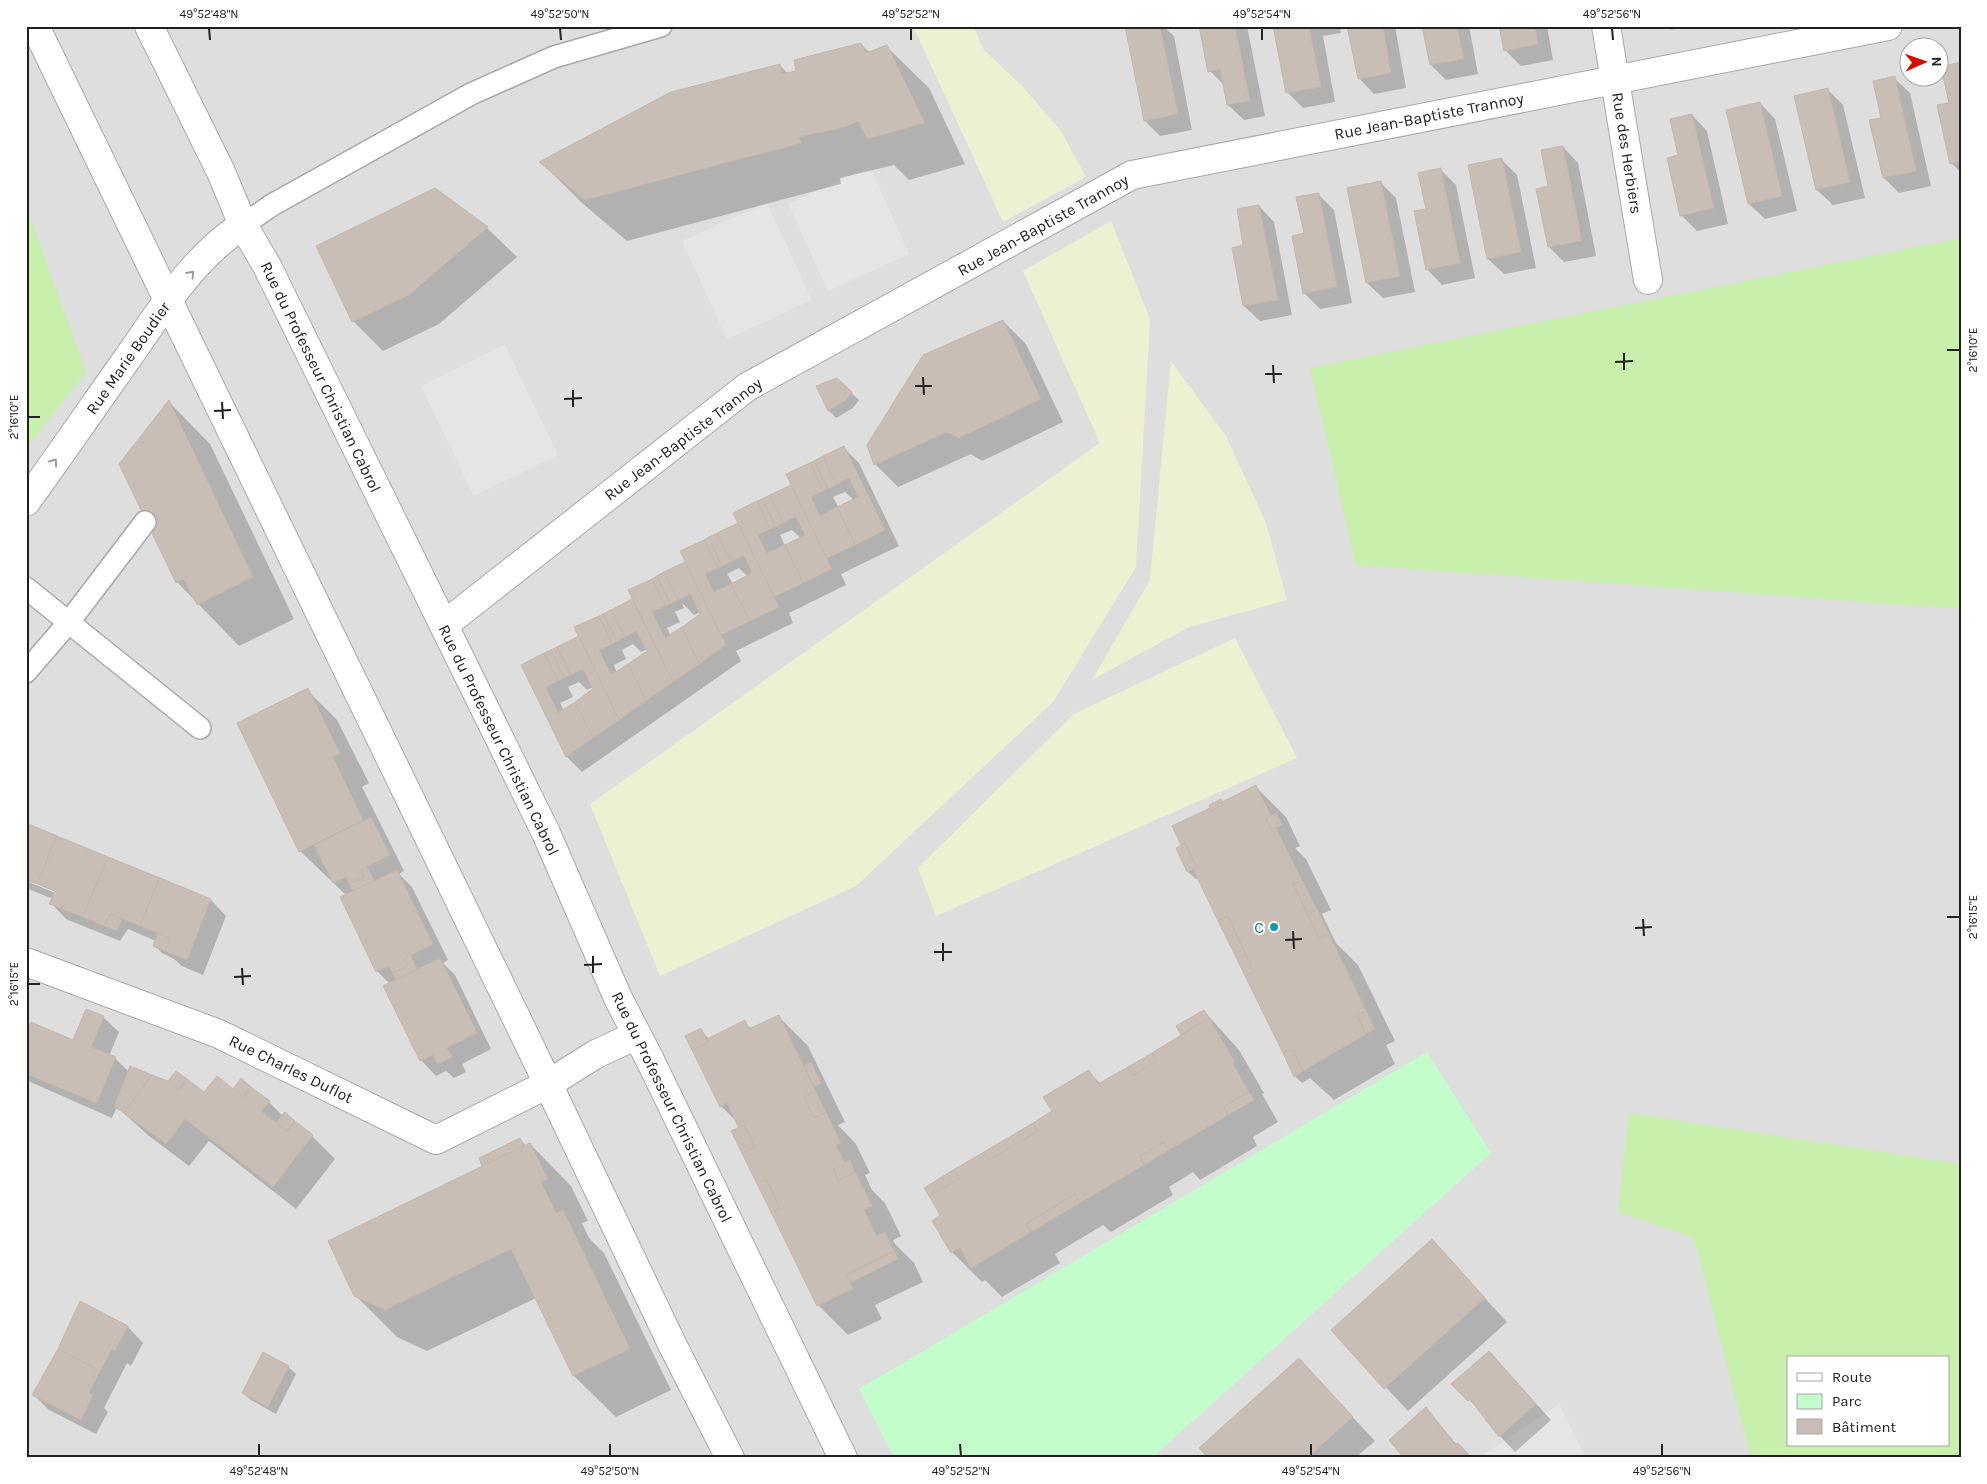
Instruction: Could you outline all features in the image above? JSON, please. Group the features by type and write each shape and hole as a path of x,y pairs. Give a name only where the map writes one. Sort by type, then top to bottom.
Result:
{"street":[{"path":"35,26 673,1346 730,1458"},
{"name":"Rue du Professeur Christian Cabrol","path":"149,26 221,172 243,225 267,266 546,833 618,998 843,1458"},
{"name":"Rue des Herbiers","path":"1606,26 1648,280"},
{"name":"Rue Jean-Baptiste Trannoy","path":"444,625 747,387 1132,175 1888,26"},
{"name":"Rue Marie Boudier","path":"26,502 168,299 229,234 243,225"},
{"name":"Rue Charles Duflot","path":"26,962 219,1034 436,1140 548,1084"},
{"path":"548,1084 596,1054 637,1035"}],"lane":[{"path":"243,225 272,205 471,94 554,57 661,26"},
{"path":"26,672 68,622 145,522"},
{"path":"26,588 200,728"}],"shaded area":[{"path":"26,26 1961,26 1961,1458 26,1458"},
{"path":"870,167 909,254 828,291 788,204"},
{"path":"767,203 812,300 727,339 682,241"},
{"path":"505,345 558,455 474,496 421,386"},
{"path":"1559,1404 1586,1458 1482,1458 1489,1451"}],"green space":[{"path":"913,26 973,26 984,50 1023,87 1061,131 1086,177 1003,222"},
{"path":"26,206 86,372 26,449"},
{"path":"1111,221 1150,319 1136,567 1053,702 856,886 660,976 590,804 1100,443 1023,271"},
{"path":"1961,238 1961,609 1356,565 1310,368"},
{"path":"1171,361 1226,436 1266,523 1287,600 1189,627 1092,680 1150,580"},
{"path":"1235,638 1297,758 936,916 918,868 1074,714"},
{"path":"1427,1052 1491,1153 1152,1458 894,1458 859,1389"},
{"path":"1629,1113 1961,1164 1961,1458 1751,1458 1694,1238 1618,1212"}],"building":[{"path":"1125,26 1160,26 1178,114 1144,121"},
{"path":"1199,26 1235,26 1250,101 1227,105 1220,69 1208,72"},
{"path":"1273,26 1309,26 1321,87 1286,93"},
{"path":"1347,26 1383,26 1391,73 1358,79"},
{"path":"1422,26 1457,26 1464,59 1430,65"},
{"path":"1499,26 1535,26 1538,44 1504,51"},
{"path":"861,43 866,53 887,45 925,123 867,139 858,121 845,127 799,137 801,143 585,200 539,162 671,92 780,64 782,74 796,71 794,60"},
{"path":"1961,62 1961,161 1950,164 1937,105 1949,103 1946,88 1950,88 1950,65"},
{"path":"1895,76 1916,171 1883,178 1869,120 1881,118 1873,81"},
{"path":"1828,88 1850,182 1816,190 1794,96"},
{"path":"1760,102 1782,196 1748,204 1726,110"},
{"path":"1692,114 1714,208 1680,216 1667,158 1678,155 1670,119"},
{"path":"1563,146 1582,241 1548,247 1536,189 1548,186 1541,150"},
{"path":"1502,158 1521,252 1487,259 1468,165"},
{"path":"1441,168 1460,263 1426,270 1414,211 1426,209 1418,173"},
{"path":"1381,181 1400,276 1366,283 1347,188"},
{"path":"435,188 488,227 409,295 352,322 316,246"},
{"path":"1319,193 1337,287 1303,294 1292,236 1304,233 1296,197"},
{"path":"1259,205 1278,300 1243,306 1232,248 1243,245 1237,209"},
{"path":"1003,320 1041,399 959,438 947,432 874,465 867,445 923,355"},
{"path":"837,378 852,392 846,400 828,411 816,386"},
{"path":"169,400 253,577 197,605 184,579 176,583 119,464"},
{"path":"844,446 885,530 855,545 837,507 858,497 849,478 836,485 823,456"},
{"path":"823,456 836,485 828,489 814,461"},
{"path":"814,461 828,489 823,491 810,463"},
{"path":"810,463 823,491 811,497 820,516 837,507 855,545 826,559 786,474"},
{"path":"791,485 832,569 803,583 785,545 805,535 796,517 783,523 770,495"},
{"path":"770,495 783,523 776,527 762,499"},
{"path":"762,499 776,527 770,529 757,501"},
{"path":"757,501 770,529 758,535 767,553 785,545 803,583 774,597 733,513"},
{"path":"738,523 779,607 750,621 731,584 752,573 744,555 731,562 717,533"},
{"path":"717,533 731,562 722,566 709,537"},
{"path":"709,537 722,566 718,568 704,540"},
{"path":"704,540 718,568 705,574 714,592 731,584 750,621 721,635 680,551"},
{"path":"685,562 726,645 699,664 682,627 700,614 690,594 678,600 664,572"},
{"path":"664,572 678,600 670,604 657,576"},
{"path":"657,576 670,604 665,606 652,579"},
{"path":"652,579 665,606 652,612 665,638 682,627 699,664 673,682 628,590"},
{"path":"632,599 673,682 646,701 628,664 647,651 636,631 625,637 611,610"},
{"path":"611,610 625,637 617,641 603,614"},
{"path":"603,614 617,641 612,644 599,616"},
{"path":"599,616 612,644 599,650 611,675 628,664 646,701 619,720 574,627"},
{"path":"579,636 619,720 593,738 575,702 593,689 583,669 571,675 557,647"},
{"path":"557,647 571,675 564,678 551,650"},
{"path":"551,650 564,678 558,681 544,653"},
{"path":"544,653 558,681 546,687 558,713 575,702 593,738 566,757 521,665"},
{"path":"308,688 340,753 333,757 363,820 299,852 237,723"},
{"name":"C","path":"1256,785 1271,816 1266,818 1271,830 1276,828 1302,880 1293,884 1319,938 1329,934 1366,1011 1357,1015 1366,1034 1303,1071 1292,1049 1283,1053 1245,976 1254,972 1228,916 1218,921 1193,869 1197,868 1185,843 1181,845 1172,826 1210,808 1211,811 1223,805 1222,802"},
{"path":"1221,799 1223,805 1211,811 1209,805"},
{"path":"1276,813 1282,825 1271,830 1266,818"},
{"path":"371,817 390,855 361,870 364,877 349,884 346,877 333,883 314,845"},
{"path":"26,823 57,836 37,884 26,880"},
{"path":"57,836 108,857 83,917 62,909 65,903 61,908 49,904 55,891 37,884"},
{"path":"1185,843 1197,868 1187,872 1176,848"},
{"path":"108,857 160,878 140,926 110,914 104,926 83,917"},
{"path":"367,867 374,881 353,891 349,884 364,877 361,870"},
{"path":"397,870 433,944 404,959 408,966 393,973 389,966 376,972 340,897"},
{"path":"160,878 211,899 187,960 165,951 170,938 140,926"},
{"path":"1302,880 1317,909 1308,915 1293,884"},
{"path":"1317,909 1329,934 1319,938 1308,915"},
{"path":"110,914 122,919 117,931 104,926"},
{"path":"1228,916 1245,953 1237,959 1218,921"},
{"path":"158,933 170,938 165,951 153,946"},
{"path":"1245,953 1254,972 1245,976 1237,959"},
{"path":"410,955 417,969 396,980 393,973 408,966 404,959"},
{"path":"440,958 477,1033 447,1048 452,1057 437,1064 433,1055 420,1061 383,986"},
{"path":"86,1009 104,1016 91,1047 116,1057 97,1103 26,1074 26,1033 31,1022 73,1040"},
{"path":"1204,1010 1209,1018 1181,1035 1176,1026"},
{"path":"1366,1011 1375,1029 1366,1034 1357,1015"},
{"path":"779,1015 816,1092 804,1097 814,1118 826,1112 841,1143 836,1145 845,1164 833,1169 838,1180 855,1172 872,1206 864,1210 877,1236 885,1232 894,1251 846,1275 853,1289 817,1306 771,1212 780,1208 766,1179 757,1184 742,1153 755,1147 744,1125 739,1128 727,1103 720,1107 692,1050 708,1042 707,1039 745,1020 749,1029"},
{"path":"1209,1018 1235,1062 1233,1064 1249,1092 1224,1106 1228,1115 1169,1150 1164,1142 1140,1156 1144,1165 1080,1203 1075,1194 1026,1224 1031,1232 971,1268 960,1248 951,1253 932,1221 940,1215 929,1196 959,1179 953,1170 984,1152 989,1160 1038,1131 1033,1123 1052,1111 1043,1097 1089,1070 1098,1084 1128,1067 1133,1075 1156,1062 1152,1053"},
{"path":"701,1028 708,1042 692,1050 685,1036"},
{"path":"1292,1049 1303,1071 1294,1077 1283,1053"},
{"path":"1152,1053 1156,1062 1133,1075 1128,1067"},
{"path":"811,1062 821,1083 814,1087 804,1065"},
{"path":"130,1066 152,1075 124,1113 114,1106"},
{"path":"176,1071 187,1079 179,1090 168,1081"},
{"path":"152,1075 168,1081 179,1090 187,1079 204,1092 217,1076 243,1097 251,1087 270,1101 261,1111 287,1131 295,1121 313,1135 273,1187 185,1119 166,1144 124,1113"},
{"path":"241,1078 251,1087 243,1097 233,1089"},
{"path":"816,1092 826,1112 814,1118 804,1097"},
{"path":"1249,1092 1254,1100 1228,1115 1224,1106"},
{"path":"285,1112 295,1121 287,1131 276,1123"},
{"path":"1033,1123 1038,1131 989,1160 984,1152"},
{"path":"744,1125 755,1147 742,1153 731,1131"},
{"path":"520,1138 524,1146 482,1166 479,1158"},
{"path":"1164,1142 1169,1150 1144,1165 1140,1156"},
{"path":"530,1143 548,1179 541,1182 556,1213 563,1210 630,1349 573,1376 511,1249 385,1310 354,1296 328,1241"},
{"path":"850,1160 855,1172 838,1180 833,1169"},
{"path":"953,1170 959,1179 929,1196 924,1188"},
{"path":"766,1179 780,1208 771,1212 757,1184"},
{"path":"1075,1194 1080,1203 1031,1232 1026,1224"},
{"path":"1432,1239 1485,1298 1384,1389 1331,1330"},
{"path":"894,1251 898,1259 850,1283 846,1275"},
{"path":"80,1301 128,1326 115,1351 112,1349 100,1371 58,1349"},
{"path":"58,1349 100,1371 89,1393 93,1395 81,1420 32,1395"},
{"path":"1489,1351 1536,1404 1499,1437 1470,1399 1468,1401 1451,1384"},
{"path":"263,1352 289,1366 268,1407 242,1393"},
{"path":"1299,1358 1353,1417 1307,1458 1208,1458 1199,1448"},
{"path":"1426,1407 1455,1445 1458,1443 1472,1458 1404,1458 1389,1440"}],"place":[{"name":"C","path":"1274,927"}]}
